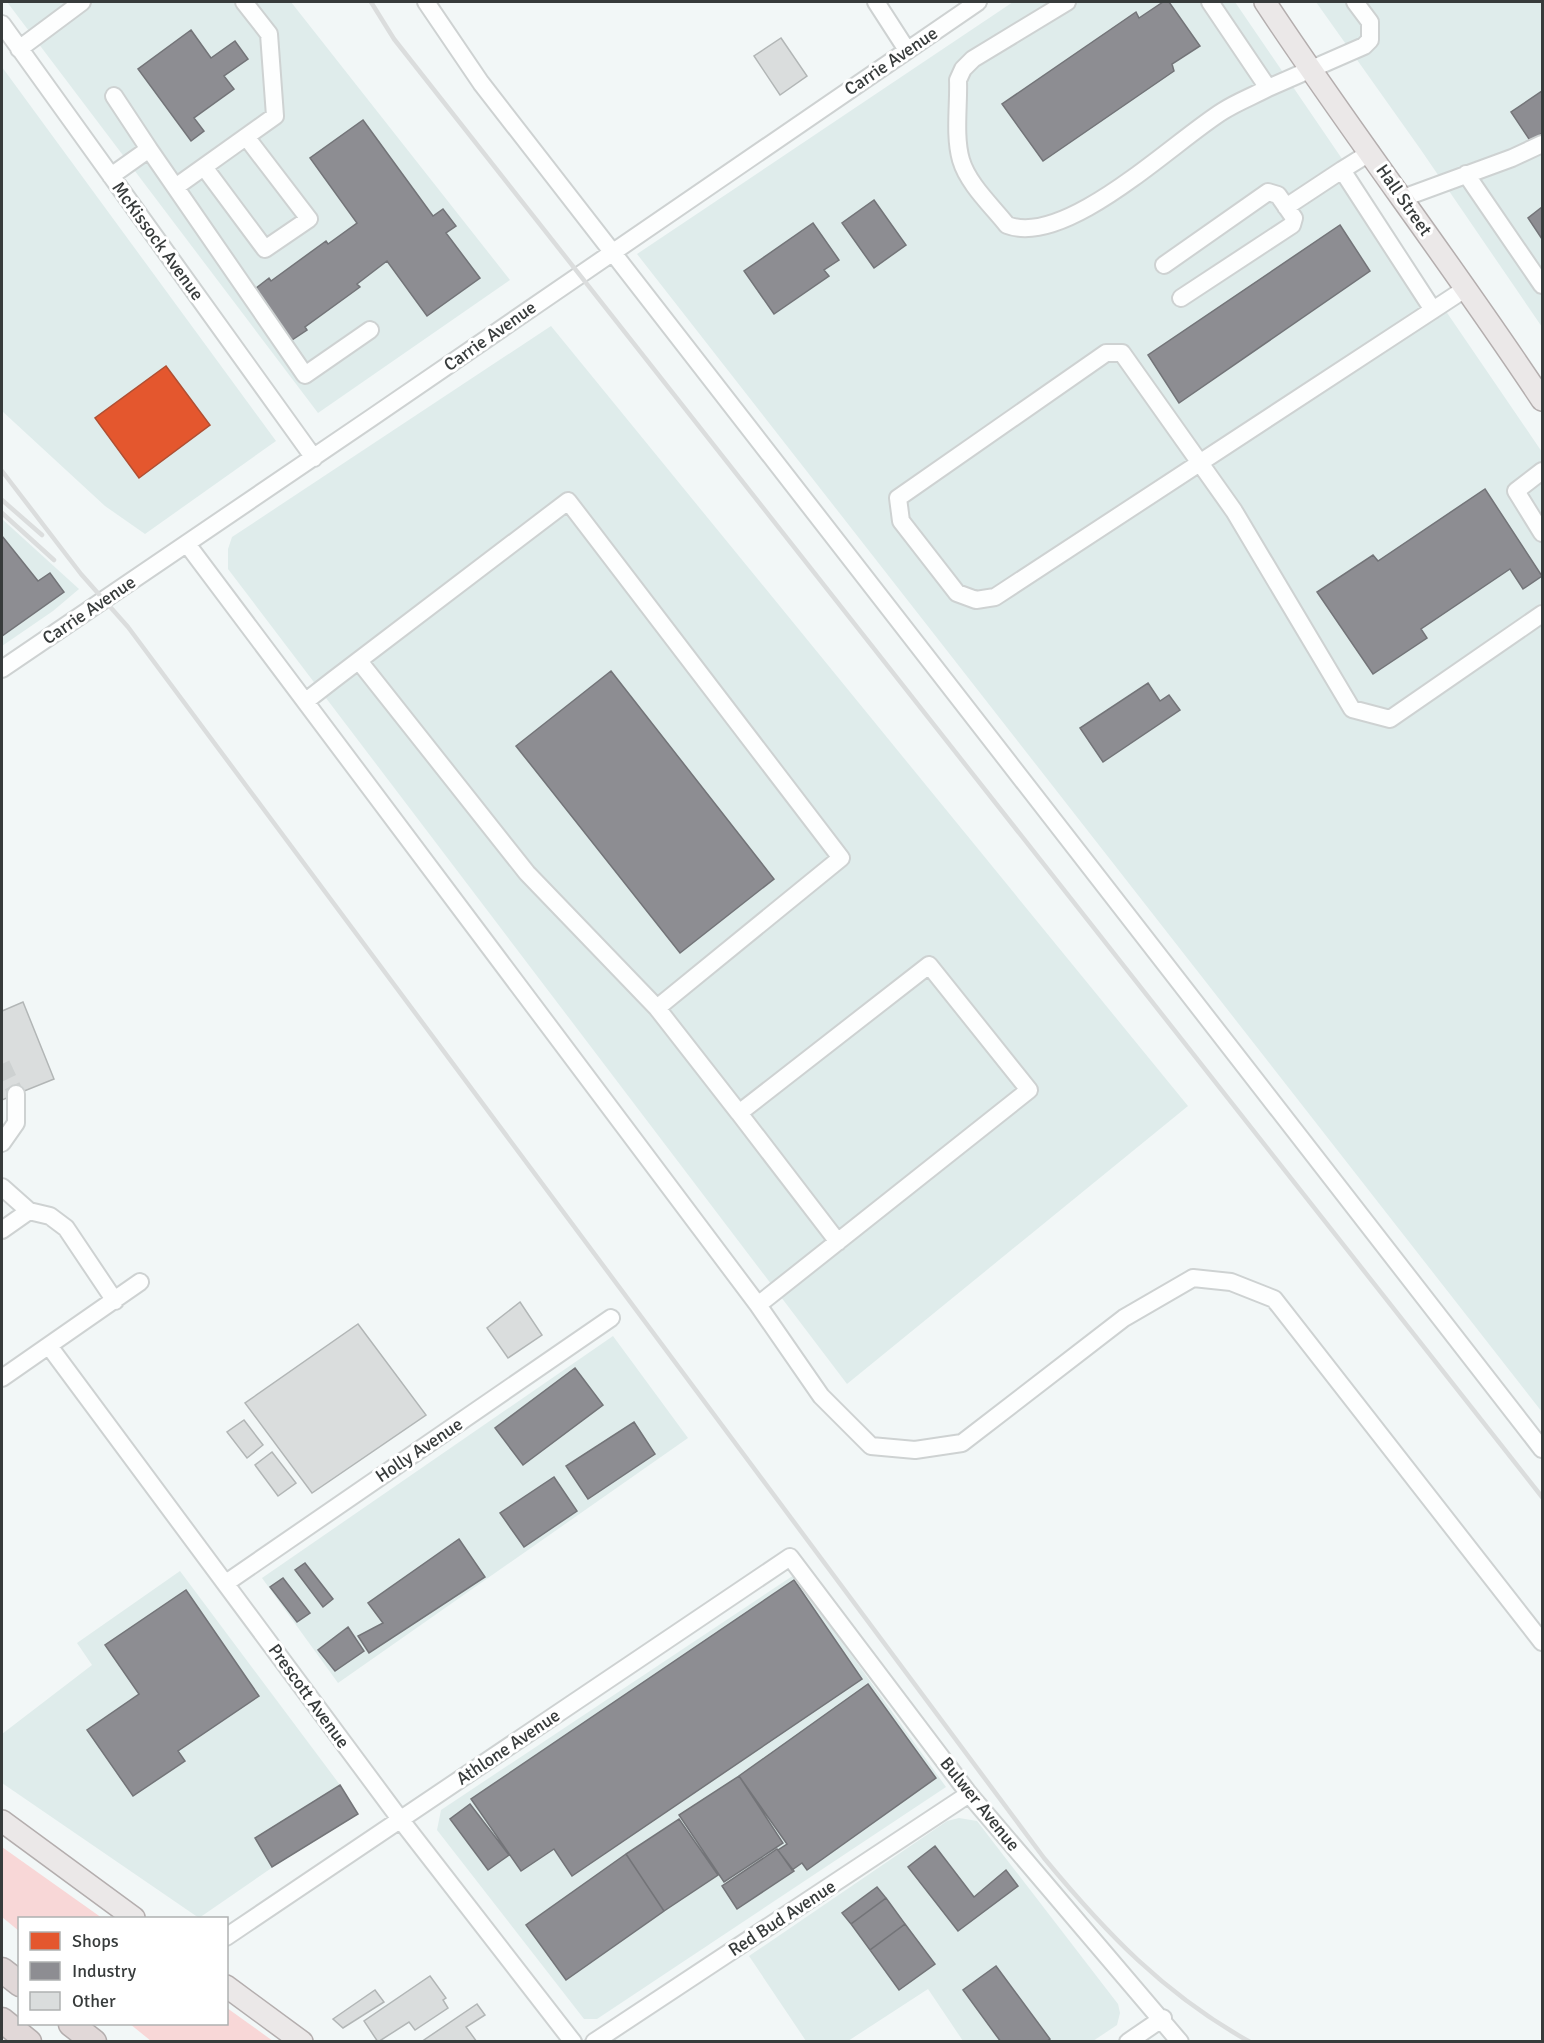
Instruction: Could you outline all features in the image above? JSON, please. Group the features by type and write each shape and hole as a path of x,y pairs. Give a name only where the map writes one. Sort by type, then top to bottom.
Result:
{"highway":[{"path":"2,1970 18,1982"},
{"path":"2,2020 29,2042"},
{"path":"72,2025 94,2042"}],"main road":[{"name":"Hall Street","path":"1265,2 1309,68 1371,152 1465,289 1541,394"},
{"path":"2,1821 133,1917"},
{"path":"228,1987 302,2042"}],"street":[{"path":"19,48 81,2"},
{"path":"177,186 275,116 269,34 244,2"},
{"path":"426,2 482,83 1542,1449"},
{"path":"876,2 907,50"},
{"name":"Carrie Avenue","path":"2,669 314,458 612,251 978,2"},
{"path":"1067,2 974,59 963,69 958,80 961,161 968,176 1007,225 1015,228 1040,228 1083,212 1223,111 1309,68 1364,46 1370,39 1370,22 1355,2"},
{"path":"1210,2 1268,88"},
{"name":"McKissock Avenue","path":"2,24 314,458"},
{"path":"114,96 305,375 370,330"},
{"path":"204,167 265,249 309,219 247,138"},
{"path":"1403,198 1542,144"},
{"path":"111,176 149,149"},
{"path":"1286,207 1371,152"},
{"path":"1342,170 1433,310"},
{"path":"1466,174 1542,285"},
{"path":"1164,265 1268,192 1278,195 1294,218 1292,225 1181,298"},
{"path":"1465,289 1200,462 995,597 976,600 957,593 901,521 897,498 1106,353 1122,353 1200,462 1234,511 1352,709 1390,719 1542,615"},
{"path":"1542,471 1516,491 1542,532"},
{"path":"306,701 568,501 696,672 841,858 657,1008"},
{"path":"187,544 758,1305 821,1396 871,1446 915,1450 962,1443 1124,1318 1193,1278 1231,1282 1274,1299 1542,1642"},
{"path":"359,661 527,873 657,1008 838,1242"},
{"path":"739,1113 929,965 1029,1090 758,1305"},
{"path":"2,1143 16,1123 16,1094"},
{"path":"2,1187 29,1211 50,1216 66,1228 115,1301"},
{"path":"2,1230 29,1211"},
{"path":"2,1378 140,1282"},
{"name":"Holly Avenue","path":"226,1583 612,1318"},
{"name":"Prescott Avenue","path":"49,1346 400,1820 573,2042"},
{"name":"Bulwer Avenue","path":"790,1557 969,1794 1163,2018 1180,2042"},
{"name":"Athlone Avenue","path":"228,1936 790,1557"},
{"name":"Red Bud Avenue","path":"594,2042 969,1794"},
{"path":"1128,2042 1163,2018"}],"shaded area":[{"path":"7,2 291,2 510,280 318,413"},
{"path":"1013,2 1235,2 1542,452 1542,1412 637,254"},
{"path":"1316,2 1542,2 1542,327 1421,150"},
{"path":"2,67 276,441 145,534 105,506 2,411"},
{"path":"551,326 1188,1106 847,1384 228,569 228,549 232,537"},
{"path":"2,519 79,589 53,611 2,646"},
{"path":"613,1336 688,1438 338,1683 262,1578"},
{"path":"180,1571 340,1785 358,1814 198,1917 2,1783 2,1734 92,1665 77,1643"},
{"path":"794,1575 946,1787 597,2019 584,2019 437,1830 441,1810"},
{"path":"959,1818 977,1821 1118,2004 1120,2013 1117,2025 1093,2041 963,2041 928,1989 848,2041 806,2041 749,1956 947,1821"},
{"path":"2,1847 101,1917 18,1917 18,1930 2,1917"},
{"path":"228,2009 273,2041 151,2041 131,2025 228,2025"}],"building: Shops":[{"path":"166,366 210,425 139,478 95,418"}],"building: Industry":[{"path":"1163,2 1169,2 1200,46 1172,64 1174,71 1043,161 1002,104 1136,12 1139,18"},
{"path":"191,30 211,58 235,41 248,59 224,76 234,89 194,118 204,131 191,141 138,69"},
{"path":"1542,91 1542,133 1531,142 1511,112"},
{"path":"363,120 433,216 443,209 456,226 446,233 480,278 427,316 387,261 357,284 360,287 305,327 307,330 292,340 255,289 269,278 271,281 326,241 328,244 357,223 310,158"},
{"path":"874,200 906,245 874,268 842,223"},
{"path":"1542,207 1542,239 1528,218"},
{"path":"813,223 839,260 824,270 829,276 774,314 744,271"},
{"path":"1340,225 1370,271 1179,403 1148,355"},
{"path":"1485,489 1542,576 1523,589 1510,569 1421,629 1427,638 1373,674 1317,592 1373,555 1378,561"},
{"path":"2,536 38,581 50,573 64,592 2,636"},
{"path":"611,671 774,879 680,953 516,746"},
{"path":"1148,683 1160,701 1169,695 1180,710 1103,762 1080,728"},
{"path":"575,1368 603,1405 523,1465 495,1428"},
{"path":"634,1422 655,1454 588,1499 566,1466"},
{"path":"554,1477 577,1511 524,1547 500,1513"},
{"path":"459,1539 485,1577 369,1653 358,1636 383,1623 368,1603"},
{"path":"305,1563 333,1599 323,1607 295,1570"},
{"path":"283,1578 310,1613 297,1622 270,1587"},
{"path":"794,1580 862,1679 572,1876 554,1849 521,1871 471,1799"},
{"path":"186,1590 259,1696 178,1751 185,1761 133,1796 87,1730 139,1694 105,1645"},
{"path":"348,1627 364,1651 335,1671 318,1650"},
{"path":"868,1684 936,1778 807,1870 802,1863 792,1870 778,1850 787,1844 739,1776"},
{"path":"739,1776 783,1843 724,1882 679,1815"},
{"path":"340,1785 358,1814 272,1867 255,1838"},
{"path":"470,1804 509,1855 488,1870 450,1819"},
{"path":"679,1819 718,1875 664,1911 626,1854"},
{"path":"935,1846 974,1897 1006,1870 1018,1886 958,1931 908,1867"},
{"path":"777,1849 794,1871 737,1909 722,1886"},
{"path":"626,1854 664,1911 566,1980 526,1925"},
{"path":"877,1887 886,1898 851,1924 842,1913"},
{"path":"886,1898 905,1924 870,1950 851,1924"},
{"path":"905,1924 935,1964 899,1990 870,1950"},
{"path":"996,1966 1050,2039 1046,2042 1001,2042 963,1990"}],"building: Other":[{"path":"781,38 807,76 780,95 754,56"},
{"path":"23,1002 54,1079 2,1100 2,1011"},
{"path":"520,1302 542,1335 508,1358 487,1328"},
{"path":"358,1324 426,1415 312,1493 245,1403"},
{"path":"244,1420 263,1445 247,1458 227,1432"},
{"path":"272,1452 296,1483 278,1496 255,1465"},
{"path":"430,1976 446,1998 443,2000 448,2008 415,2030 409,2022 378,2042 364,2021"},
{"path":"375,1990 384,2002 343,2028 333,2019"},
{"path":"477,2004 485,2015 466,2027 477,2042 421,2042"}],"tunnel":[{"path":"2,1064 16,1094"}],"railway":[{"path":"371,2 394,39 1542,1497"},
{"path":"2,471 81,574 128,627 1044,1858 1090,1912 1138,1960 1190,2004 1250,2042"},
{"path":"2,500 42,535"},
{"path":"2,513 54,560"}]}
